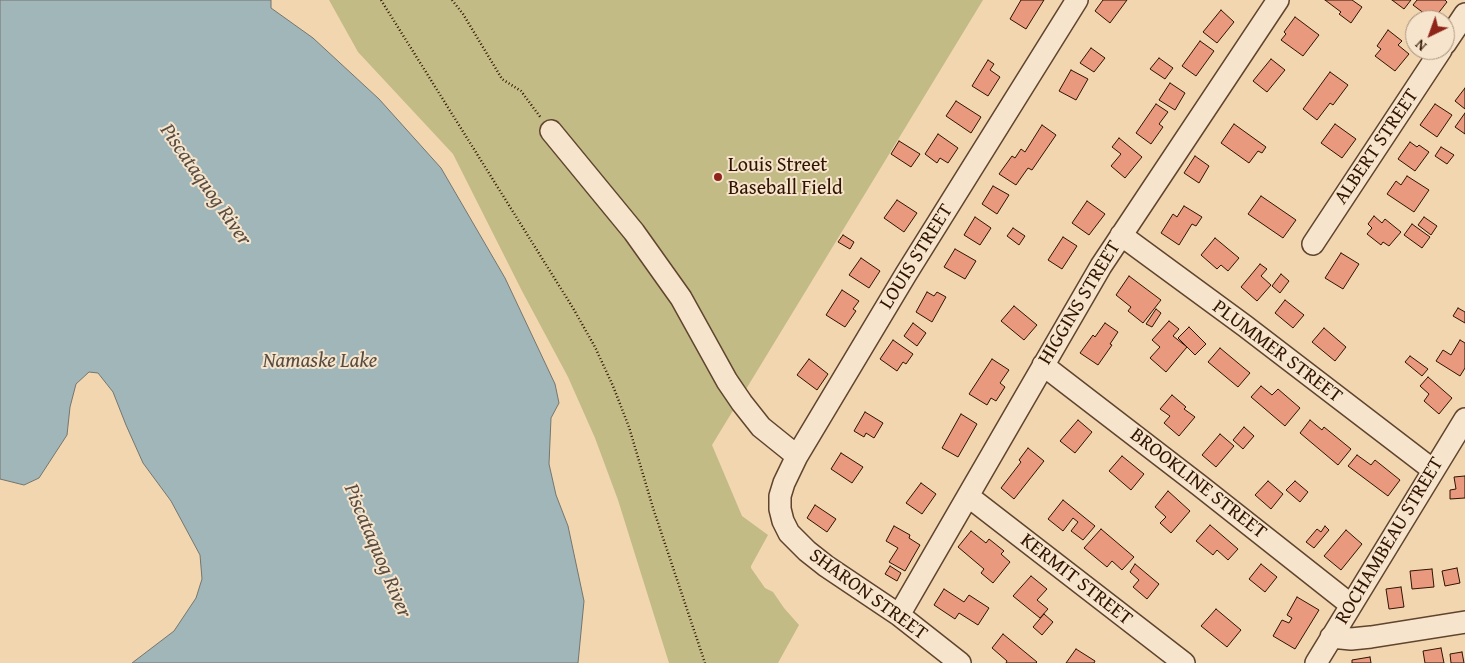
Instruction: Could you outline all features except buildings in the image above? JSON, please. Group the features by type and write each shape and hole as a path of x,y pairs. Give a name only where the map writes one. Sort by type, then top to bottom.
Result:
{"street":[{"name":"LOUIS STREET","path":"783,522 780,496 797,456 906,274 1077,0"},
{"name":"HIGGINS STREET","path":"899,615 1043,365 1121,235 1278,0"},
{"path":"1455,29 1465,14"},
{"name":"ALBERT STREET","path":"1313,244 1434,60"},
{"path":"551,131 634,232 682,298 728,381 742,402 761,427 797,456"},
{"name":"PLUMMER STREET","path":"1121,235 1245,326 1438,462"},
{"name":"BROOKLINE STREET","path":"1043,365 1351,605"},
{"name":"ROCHAMBEAU STREET","path":"1316,663 1465,419"},
{"path":"1438,462 1465,452"},
{"name":"KERMIT STREET","path":"968,496 1184,663"},
{"name":"SHARON STREET","path":"783,522 789,532 807,552 899,615 960,663"},
{"path":"1331,637 1351,639 1371,637 1465,622"}],"path":[{"path":"381,0 573,308 595,347 629,427 653,508 706,663"},
{"path":"452,0 502,79 522,91 551,131"}],"shaded area":[{"path":"329,0 983,0 712,445 742,516 768,535 751,568 765,588 773,592 799,625 778,663 669,663 618,500 595,438 568,377 453,154 358,52"}],"water":[{"name":"Namaske Lake","path":"0,0 271,0 271,8 313,38 379,99 441,168 505,278 555,384 559,403 551,418 549,464 556,495 568,526 584,601 578,663 132,663 174,631 196,598 202,579 200,555 171,501 143,463 113,392 98,373 89,372 76,384 70,407 67,435 39,478 24,485 0,479"}],"place":[{"name":"Louis Street Baseball Field","path":"718,177"}],"water label":[{"name":"Piscataquog River","path":"205,185"},
{"name":"Piscataquog River","path":"377,551"}]}
